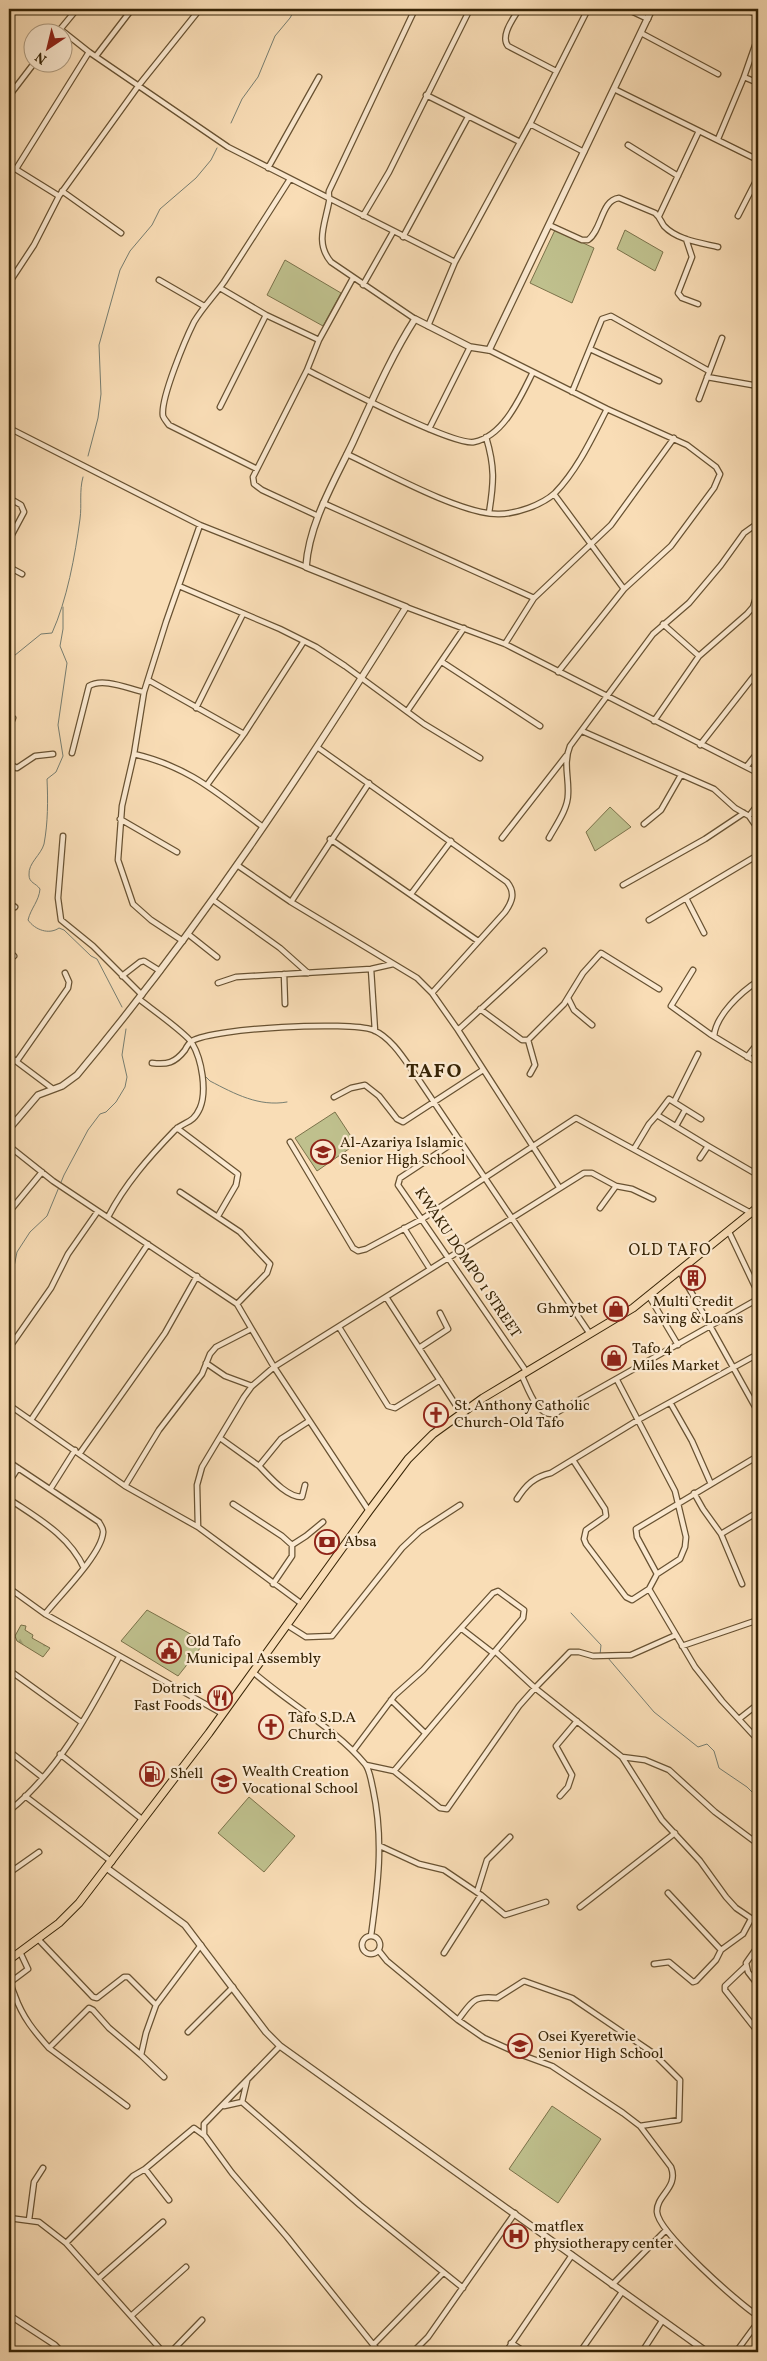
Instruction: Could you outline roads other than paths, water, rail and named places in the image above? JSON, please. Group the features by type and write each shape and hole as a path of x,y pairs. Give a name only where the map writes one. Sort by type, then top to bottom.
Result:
{"main road":[{"path":"9,1960 38,1940 68,1915 108,1869 223,1714 369,1510 419,1446 461,1413 649,1296 758,1207"}],"street":[{"path":"66,22 76,9"},
{"path":"96,56 132,9"},
{"path":"9,283 34,245 60,194 139,85 200,9"},
{"path":"415,9 329,190 330,199 321,234 324,255 353,278 415,319 470,347 488,350 607,409 674,438 687,445 716,467 720,474 718,481 671,546 624,589 558,672"},
{"path":"363,216 389,172 470,9"},
{"path":"518,9 505,36 505,42 508,46 556,71"},
{"path":"428,326 456,262 530,124 588,9"},
{"path":"627,9 648,18"},
{"path":"488,350 652,9"},
{"path":"742,9 758,14"},
{"path":"640,34 718,74"},
{"path":"718,139 744,77 758,37"},
{"path":"72,40 228,147 393,232 456,262"},
{"path":"16,169 89,52"},
{"path":"9,96 27,72"},
{"path":"268,168 319,77"},
{"path":"744,77 758,83"},
{"path":"614,89 758,160"},
{"path":"426,95 520,142"},
{"path":"403,237 468,117"},
{"path":"530,124 584,152"},
{"path":"659,216 699,131"},
{"path":"628,145 678,176"},
{"path":"9,165 60,194 121,233"},
{"path":"738,216 758,177"},
{"path":"257,469 169,425 163,417 163,408 170,381 193,324 204,306 220,288 290,179"},
{"path":"548,225 582,240 588,240 595,233 609,203 613,199 619,198 641,206 659,216 664,226 686,239 718,247"},
{"path":"363,285 393,232"},
{"path":"686,239 692,257 678,292 682,298 698,304"},
{"path":"318,516 262,490 254,484 254,477 307,370 319,340 353,278"},
{"path":"159,280 204,306"},
{"path":"220,288 266,315 319,340"},
{"path":"220,407 266,315"},
{"path":"572,392 602,319 610,316 709,371"},
{"path":"306,567 307,556 323,503 415,319"},
{"path":"700,399 722,338"},
{"path":"429,429 470,347"},
{"path":"590,349 660,380"},
{"path":"307,370 429,429 466,442 474,442 486,437 512,411 533,372"},
{"path":"707,377 758,386"},
{"path":"347,454 460,506 499,514 541,503 554,494 584,454 607,409"},
{"path":"9,428 200,525 504,644 758,773"},
{"path":"486,437 494,460 494,480 489,513"},
{"path":"504,644 534,598 621,512 674,438"},
{"path":"554,494 624,589"},
{"path":"9,498 21,505 24,512 9,540"},
{"path":"323,503 534,598"},
{"path":"502,838 566,755 606,696 663,624 689,604 722,565 744,532 758,523"},
{"path":"183,941 151,920 133,904 118,860 120,819 134,754 144,692 200,525"},
{"path":"9,567 22,574"},
{"path":"179,586 304,641 362,678 408,710 424,724 480,758"},
{"path":"654,721 699,656 753,607 758,591"},
{"path":"9,1129 38,1095 68,1083 78,1075 183,941 317,747 406,607"},
{"path":"196,708 243,614"},
{"path":"663,624 699,656"},
{"path":"408,710 464,628"},
{"path":"207,785 244,734 304,641"},
{"path":"442,662 540,726"},
{"path":"700,745 758,671"},
{"path":"148,680 244,734"},
{"path":"72,752 89,686 94,683 104,683 144,692"},
{"path":"9,728 13,718"},
{"path":"582,731 714,789 749,816 758,829"},
{"path":"317,747 451,841 507,882 511,888 513,896 510,905 432,993"},
{"path":"747,766 758,752"},
{"path":"9,781 11,765 17,768 35,756 53,754"},
{"path":"134,754 163,761 184,771 207,785 262,828"},
{"path":"549,838 566,804 568,795 566,755"},
{"path":"644,824 661,810 681,775"},
{"path":"291,902 368,783"},
{"path":"749,816 758,804"},
{"path":"623,885 705,839 744,813"},
{"path":"120,819 178,852"},
{"path":"63,836 58,898 61,920 93,946 140,997 192,1042 202,1075 204,1096 194,1118 187,1124 177,1128 129,1182 108,1218"},
{"path":"330,840 478,941"},
{"path":"411,894 451,841"},
{"path":"649,920 758,855"},
{"path":"237,865 291,902 393,964 413,974 432,993 458,1030 559,1187"},
{"path":"686,898 704,933"},
{"path":"213,900 280,948 308,973"},
{"path":"9,903 15,907"},
{"path":"188,934 217,957"},
{"path":"458,1030 544,951"},
{"path":"480,1009 522,1040 528,1040 556,1014 583,973 601,954 659,989"},
{"path":"9,959 14,956"},
{"path":"122,976 144,961 160,971"},
{"path":"218,983 236,977 371,969 393,964"},
{"path":"371,969 375,1031"},
{"path":"692,970 671,1004 688,1019 758,1064"},
{"path":"17,1062 65,993 69,982 65,973"},
{"path":"284,974 286,1004"},
{"path":"714,1036 718,1023 729,1008 750,986 758,981"},
{"path":"568,998 574,1010 592,1025"},
{"path":"152,1063 165,1065 172,1063 192,1042 235,1031 262,1028 354,1026 375,1031 396,1050 433,1101 590,1334"},
{"path":"528,1040 535,1065 530,1074"},
{"path":"747,1057 758,1043"},
{"path":"674,1102 698,1054"},
{"path":"9,1056 53,1089"},
{"path":"334,1097 351,1088 365,1085 379,1096 402,1122 484,1070"},
{"path":"634,1149 667,1100 674,1102 701,1119"},
{"path":"676,1126 685,1110"},
{"path":"657,1115 758,1175"},
{"path":"290,1142 353,1248 358,1251 366,1249 422,1219 576,1118 751,1213"},
{"path":"177,1128 238,1174 236,1185 218,1216"},
{"name":"KWAKU DOMPO 1 STREET","path":"459,1139 398,1180 398,1185 449,1257 523,1373 540,1410 550,1415 558,1413 617,1380"},
{"path":"9,1146 53,1181 237,1304 309,1421 369,1510"},
{"path":"700,1158 708,1146"},
{"path":"9,1212 42,1172"},
{"path":"198,1527 198,1478 252,1386 274,1366 339,1328 559,1187 587,1172 616,1186 632,1189 653,1200"},
{"path":"600,1208 616,1186"},
{"path":"180,1192 240,1232 270,1264 267,1274 237,1304"},
{"path":"9,1348 51,1288 68,1254 98,1211"},
{"path":"404,1228 430,1269"},
{"path":"729,1232 758,1293"},
{"path":"31,1420 148,1244"},
{"path":"680,1272 758,1410"},
{"path":"80,1453 165,1333 197,1276"},
{"path":"649,1296 678,1345"},
{"path":"386,1297 461,1413"},
{"path":"573,1460 605,1509 606,1516 586,1530 584,1539 586,1544 629,1600 649,1589 657,1574 680,1559 683,1554 686,1537 675,1491 617,1380 758,1299"},
{"path":"419,1348 448,1329 440,1314"},
{"path":"339,1328 388,1406 395,1408 440,1380"},
{"path":"125,1486 159,1430 202,1374 206,1363 216,1347 251,1329"},
{"path":"517,1499 531,1482 758,1354"},
{"path":"206,1363 225,1376 252,1386"},
{"path":"671,1404 692,1441 711,1484"},
{"path":"9,1405 125,1486 198,1527 302,1604"},
{"path":"259,1466 281,1439 309,1421"},
{"path":"220,1438 259,1466 294,1496 302,1497 305,1485"},
{"path":"51,1488 75,1450"},
{"path":"657,1574 638,1538 636,1529 670,1510 678,1502 758,1456"},
{"path":"9,1462 51,1488 99,1522 103,1528 103,1534 98,1546 84,1568 45,1614"},
{"path":"9,1482 18,1468"},
{"path":"694,1493 721,1534 742,1584"},
{"path":"9,1498 65,1539 75,1549 84,1568"},
{"path":"233,1504 282,1536 292,1545 292,1556 274,1584"},
{"path":"287,1625 306,1637 332,1636 402,1548 420,1531 460,1505"},
{"path":"721,1534 758,1512"},
{"path":"292,1545 323,1522"},
{"path":"9,1588 45,1614 223,1714"},
{"path":"649,1589 682,1646 722,1701 758,1740"},
{"path":"353,1751 391,1700 462,1629 496,1591 514,1601 524,1610 523,1618 394,1771"},
{"path":"682,1646 758,1620"},
{"path":"462,1629 494,1652 535,1688 622,1757 656,1812 700,1860 726,1897 756,1920 743,1934 721,1950 716,1960 693,1982 668,1962 654,1964"},
{"path":"366,1766 394,1771 440,1808 447,1808 518,1706 570,1652 579,1652 593,1656 631,1655 676,1635"},
{"path":"9,1811 42,1778 60,1754 119,1657"},
{"path":"9,1670 81,1722"},
{"path":"253,1672 353,1751 366,1766 375,1799 380,1866 371,1936 363,1942 363,1950 369,1954 379,1951"},
{"path":"391,1700 425,1733"},
{"path":"739,1719 758,1704"},
{"path":"560,1796 568,1787 572,1776 556,1746 577,1721"},
{"path":"9,1751 42,1778"},
{"path":"60,1754 144,1821"},
{"path":"622,1757 645,1760 669,1770 711,1809 758,1844"},
{"path":"25,1796 113,1862"},
{"path":"580,1907 675,1833"},
{"path":"444,1954 479,1894 487,1860 510,1837"},
{"path":"380,1846 419,1864 444,1870 505,1915 546,1902"},
{"path":"9,1877 12,1871 39,1852"},
{"path":"9,1865 12,1871"},
{"path":"108,1869 185,1925 266,2032 280,2046 706,2352"},
{"path":"668,1893 692,1922 721,1950"},
{"path":"371,1936 380,1941 379,1951 386,1961 458,2020 484,2038 504,2048 552,2066 640,2126 671,2167 674,2174 673,2180 656,2210 666,2230 705,2271 758,2316"},
{"path":"38,1940 93,1997 97,1998"},
{"path":"141,2055 156,2005 201,1945"},
{"path":"758,1946 750,1956 746,1966 725,1986 725,1990 758,2032"},
{"path":"20,1952 28,1969 12,1981 11,1987 26,2023 49,2048 127,2106"},
{"path":"746,1966 748,1972 758,1985"},
{"path":"49,2048 97,1998 124,1977 128,1977 156,2005"},
{"path":"458,2020 475,1998 503,1996 524,1981 572,1998 653,2053 680,2080 679,2120 676,2122 640,2126"},
{"path":"188,2032 233,1987"},
{"path":"88,2008 93,2010 109,2028 164,2077"},
{"path":"205,2136 204,2124 280,2046"},
{"path":"242,2102 247,2080"},
{"path":"222,2106 242,2102"},
{"path":"242,2102 360,2205 463,2288"},
{"path":"66,2243 132,2176 144,2169 194,2128 205,2136 232,2173 287,2237 379,2352"},
{"path":"29,2220 34,2182 43,2168"},
{"path":"144,2169 169,2200"},
{"path":"413,2352 428,2337 515,2213"},
{"path":"9,2218 29,2220 48,2228 66,2243 163,2352"},
{"path":"98,2279 163,2222"},
{"path":"612,2284 666,2230"},
{"path":"506,2352 572,2255"},
{"path":"131,2316 186,2267"},
{"path":"374,2344 443,2273"},
{"path":"580,2352 622,2292"},
{"path":"9,2315 55,2345 62,2352"},
{"path":"171,2352 202,2320"},
{"path":"642,2352 662,2321"},
{"path":"736,2352 758,2322"},
{"path":"512,2344 525,2352"}],"waterway":[{"path":"231,123 242,99 258,77 275,36 295,9"},
{"path":"88,456 98,418 101,394 99,345 120,270 130,251 152,225 160,209 196,178 211,160 217,148"},
{"path":"9,660 41,634 52,633 70,578 76,548 83,477"},
{"path":"63,607 63,629 60,646 67,663 58,725 63,756 56,772 47,779 44,844 29,871 30,880 40,889 28,920 38,929 51,931 59,928 64,930 91,956 97,959 122,1007"},
{"path":"9,1279 12,1277 17,1252 30,1232 47,1216 64,1175 88,1130 100,1114 106,1112 116,1102 125,1087 127,1077 122,1055 126,1029"},
{"path":"205,1076 210,1081 247,1098 267,1103 287,1102"},
{"path":"571,1613 601,1645 600,1655"},
{"path":"608,1658 654,1712 698,1747 707,1744 714,1751 719,1768 747,1787 758,1798"}],"place":[{"name":"Al-Azariya Islamic Senior High School","path":"323,1152"},
{"name":"Multi Credit Saving & Loans","path":"693,1278"},
{"name":"Ghmybet","path":"616,1309"},
{"name":"Tafo 4 Miles Market","path":"614,1358"},
{"name":"St. Anthony Catholic Church-Old Tafo","path":"436,1415"},
{"name":"Absa","path":"327,1542"},
{"name":"Old Tafo Municipal Assembly","path":"169,1651"},
{"name":"Dotrich Fast Foods","path":"220,1698"},
{"name":"Tafo S.D.A Church","path":"271,1727"},
{"name":"Shell","path":"152,1774"},
{"name":"Wealth Creation Vocational School","path":"224,1781"},
{"name":"Osei Kyeretwie Senior High School","path":"520,2046"},
{"name":"matflex physiotherapy center","path":"516,2236"}],"district":[{"name":"TAFO","path":"434,1072"},
{"name":"OLD TAFO","path":"670,1251"}]}
